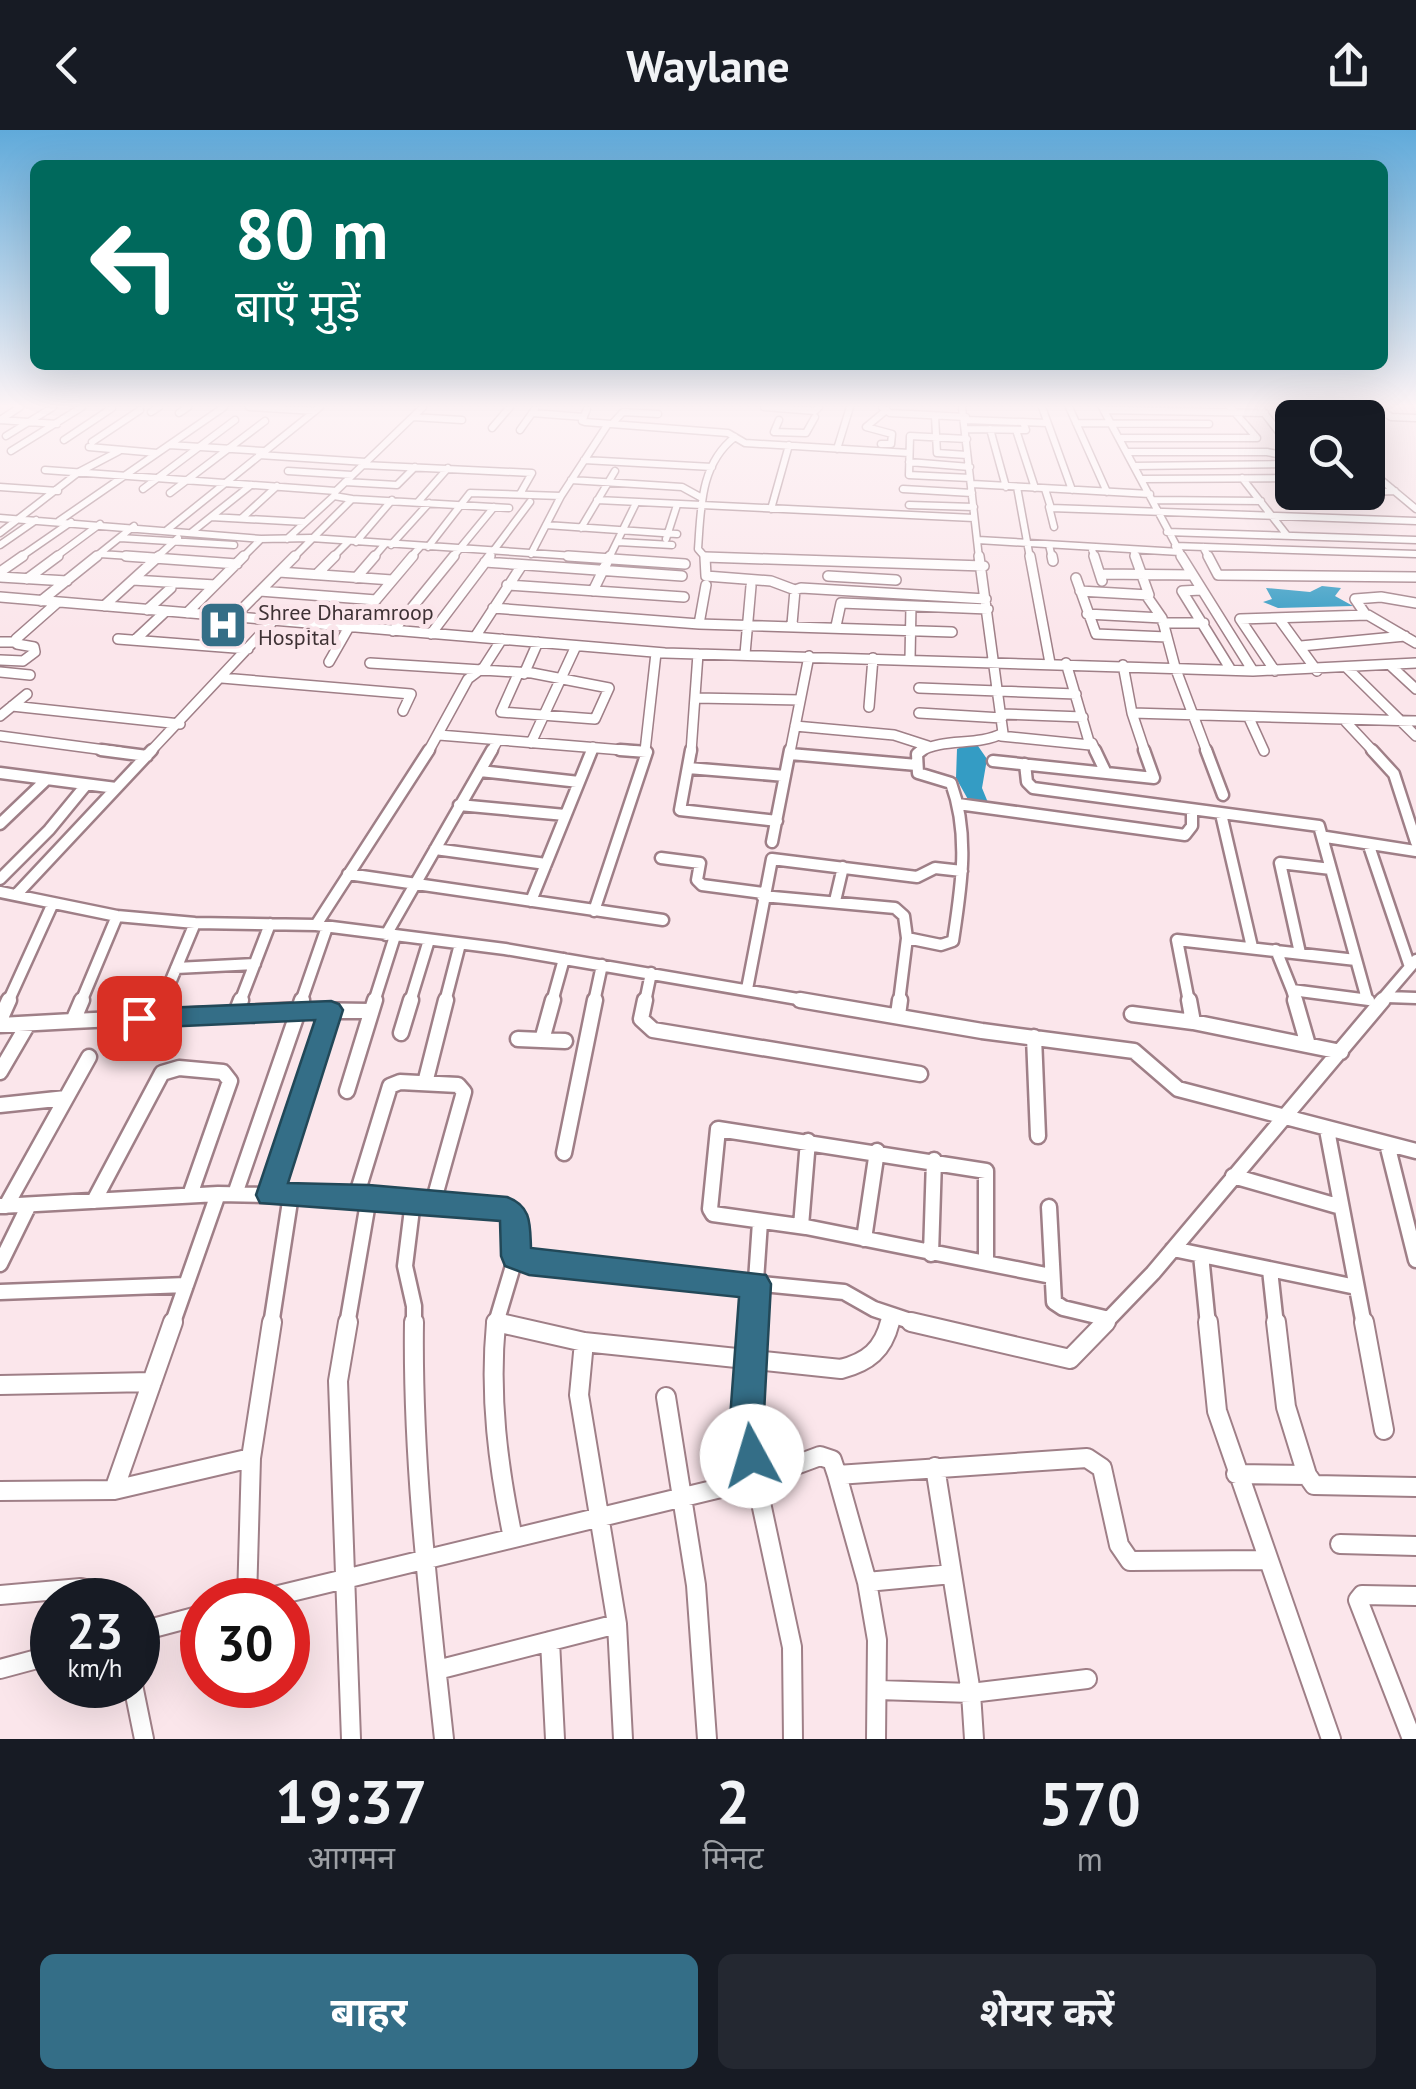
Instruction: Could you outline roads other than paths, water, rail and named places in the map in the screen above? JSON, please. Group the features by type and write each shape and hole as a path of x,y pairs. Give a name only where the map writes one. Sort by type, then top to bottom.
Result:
{"street":[{"path":"0,533 67,482"},
{"path":"59,521 114,482"},
{"path":"144,489 152,482"},
{"path":"170,493 183,482"},
{"path":"166,530 223,482"},
{"path":"224,482 352,498 509,508"},
{"path":"287,538 345,482"},
{"path":"347,482 400,482"},
{"path":"418,502 436,482"},
{"path":"329,662 351,627 463,505 478,482"},
{"path":"520,494 527,482"},
{"path":"531,554 570,482"},
{"path":"596,482 682,487 702,502"},
{"path":"708,482 698,549 705,558 706,576 771,580 796,590 986,598"},
{"path":"770,509 779,482"},
{"path":"953,482 971,485"},
{"path":"1005,482 1006,487"},
{"path":"1038,482 1054,526"},
{"path":"1072,482 1082,510"},
{"path":"1105,482 1122,511"},
{"path":"1143,482 1167,532 1252,671"},
{"path":"1244,482 1286,534"},
{"path":"581,528 607,483"},
{"path":"104,606 174,541 251,484"},
{"path":"1385,484 1416,509"},
{"path":"971,485 1000,690 1001,736"},
{"path":"903,488 971,485 1261,501"},
{"path":"242,518 278,486"},
{"path":"0,487 58,490"},
{"path":"1017,488 1050,663"},
{"path":"1385,491 1394,491"},
{"path":"472,492 561,496"},
{"path":"234,617 352,498"},
{"path":"318,573 392,500"},
{"path":"597,500 677,505 702,502 974,518"},
{"path":"431,634 530,502"},
{"path":"356,578 429,503"},
{"path":"593,591 636,503"},
{"path":"618,542 668,545 677,505"},
{"path":"909,505 974,507"},
{"path":"392,631 494,507"},
{"path":"1049,508 1416,521"},
{"path":"1314,510 1319,517"},
{"path":"1361,510 1378,538"},
{"path":"211,517 304,522"},
{"path":"0,518 685,564"},
{"path":"0,545 36,520"},
{"path":"0,574 71,522"},
{"path":"27,578 100,524"},
{"path":"41,601 134,526"},
{"path":"546,526 672,534"},
{"path":"1167,532 1416,540"},
{"path":"120,538 234,545"},
{"path":"187,613 261,543 260,538"},
{"path":"978,540 1133,550 1204,547 1416,554"},
{"path":"1048,545 1053,562"},
{"path":"1091,547 1106,592"},
{"path":"1204,547 1218,574 1416,577"},
{"path":"1133,550 1149,593 1146,595"},
{"path":"1273,550 1292,573"},
{"path":"100,554 237,564"},
{"path":"705,558 984,566"},
{"path":"827,589 830,559"},
{"path":"147,610 202,562"},
{"path":"485,562 682,576"},
{"path":"896,562 897,593"},
{"path":"475,637 522,565"},
{"path":"279,572 392,580"},
{"path":"0,574 67,581"},
{"path":"1100,574 1193,575"},
{"path":"828,576 896,580"},
{"path":"1076,578 1093,631 1099,635 1168,638"},
{"path":"133,580 175,586 215,585"},
{"path":"507,585 680,597 670,621"},
{"path":"699,624 706,585"},
{"path":"745,654 751,586"},
{"path":"568,612 581,590"},
{"path":"792,624 796,590"},
{"path":"1080,590 1146,595"},
{"path":"1202,590 1182,591 1231,670"},
{"path":"260,591 376,600"},
{"path":"596,614 607,592"},
{"path":"1146,595 1163,620 1175,667 1223,795"},
{"path":"0,597 656,653 1123,664 1252,671 1316,671 1416,663"},
{"path":"1416,603 1381,597 1355,599 1366,615 1416,642"},
{"path":"15,642 58,602"},
{"path":"836,626 840,603 988,609"},
{"path":"910,606 910,659"},
{"path":"493,608 699,624 947,632 938,607"},
{"path":"135,640 166,611"},
{"path":"1087,614 1204,624"},
{"path":"1275,671 1240,620 1366,615"},
{"path":"16,895 274,620"},
{"path":"1280,620 1316,671"},
{"path":"1300,646 1405,636"},
{"path":"118,639 248,649"},
{"path":"114,1490 186,1285 300,1010 321,926 348,874 440,735 468,679 502,639"},
{"path":"0,642 34,647 35,652 23,661 0,660"},
{"path":"370,664 521,674 608,687 599,717 500,711 521,674 538,642"},
{"path":"531,743 576,646"},
{"path":"594,911 648,756 645,752 656,653"},
{"path":"698,654 688,768 680,810 776,821"},
{"path":"772,842 809,656"},
{"path":"869,707 873,658"},
{"path":"1066,663 1106,773"},
{"path":"993,760 1154,778 1132,713 1123,664"},
{"path":"1390,665 1416,689"},
{"path":"1347,668 1416,736"},
{"path":"0,672 30,674"},
{"path":"222,678 410,694 403,711"},
{"path":"919,688 1076,694"},
{"path":"0,716 27,694"},
{"path":"696,698 800,700"},
{"path":"12,706 180,724"},
{"path":"920,713 1084,717"},
{"path":"1132,713 1416,721"},
{"path":"1249,718 1264,751"},
{"path":"1346,722 1394,774 1416,842"},
{"path":"795,726 908,737 928,746"},
{"path":"440,735 645,752"},
{"path":"0,736 148,756"},
{"path":"907,938 941,946 952,942 962,871 958,804 951,783 921,775 917,765 920,748 1001,736 1083,746 1092,743"},
{"path":"348,1091 390,935 498,740"},
{"path":"531,901 593,747"},
{"path":"790,754 917,765"},
{"path":"1025,764 1033,788 1314,824 1323,829 1366,999"},
{"path":"688,768 784,776"},
{"path":"480,770 579,782"},
{"path":"0,773 116,788"},
{"path":"0,824 46,779"},
{"path":"0,879 49,830 86,785"},
{"path":"958,804 1185,834 1192,826 1192,810"},
{"path":"459,805 565,816"},
{"path":"1221,814 1252,947"},
{"path":"1326,838 1416,851"},
{"path":"516,1256 529,1261 844,1292 891,1316 1062,1360 1075,1356 1173,1249 1413,963 1369,846"},
{"path":"435,849 546,864"},
{"path":"660,858 700,862 697,880 702,885 899,909 907,938 898,1015"},
{"path":"746,989 772,859 917,876 935,868 962,871"},
{"path":"1300,953 1280,863 1331,869"},
{"path":"836,901 842,867"},
{"path":"348,874 663,920"},
{"path":"0,892 117,916 195,923 321,926 460,944 1134,1051 1145,1058 1156,1076 1178,1089 1416,1152"},
{"path":"53,902 0,1023 300,1010 370,1011"},
{"path":"73,1021 117,916"},
{"path":"154,1018 195,923"},
{"path":"236,1014 270,924"},
{"path":"401,1033 429,940"},
{"path":"1193,1022 1175,941 1356,960"},
{"path":"425,1082 460,944"},
{"path":"1276,950 1308,1045"},
{"path":"542,1040 564,959"},
{"path":"176,968 255,964"},
{"path":"564,1153 602,965"},
{"path":"651,973 642,1018 652,1030 920,1074"},
{"path":"1292,990 1366,999 1416,998"},
{"path":"270,1195 331,1010"},
{"path":"1132,1014 1193,1022 1341,1052"},
{"path":"0,1072 28,1024"},
{"path":"1034,1037 1038,1136"},
{"path":"518,1039 566,1041"},
{"path":"3,1206 89,1056"},
{"path":"94,1201 158,1078 179,1068 223,1072 230,1081 190,1195"},
{"path":"351,1739 338,1381 362,1197 388,1089 400,1082 458,1085 464,1092 433,1203"},
{"path":"0,1105 66,1098"},
{"path":"986,1264 988,1173 934,1160 718,1129 710,1211 801,1226 931,1254 1051,1276"},
{"path":"1327,1130 1384,1430"},
{"path":"801,1226 808,1141"},
{"path":"1388,1144 1416,1260"},
{"path":"864,1239 876,1151"},
{"path":"931,1254 934,1160"},
{"path":"1234,1176 1341,1207"},
{"path":"3,1206 226,1194 362,1197 513,1213 516,1256 496,1323 489,1374 501,1484 512,1538"},
{"path":"248,1578 251,1458 291,1195"},
{"path":"413,1202 405,1266 414,1306 413,1376 424,1559 444,1739"},
{"path":"0,1264 28,1204"},
{"path":"1049,1208 1056,1304 1109,1320"},
{"path":"760,1222 746,1432 792,1647 793,1739"},
{"path":"1173,1249 1356,1287"},
{"path":"1202,1255 1218,1411 1236,1474 1330,1739"},
{"path":"1270,1270 1286,1407 1314,1486 1416,1487"},
{"path":"0,1292 186,1285"},
{"path":"496,1323 584,1342 842,1369 861,1365 884,1346 891,1316"},
{"path":"584,1342 578,1394 617,1624 623,1739"},
{"path":"0,1385 152,1382"},
{"path":"666,1398 696,1585 707,1739"},
{"path":"310,1586 758,1479 820,1456 832,1460 867,1582 878,1640 876,1739"},
{"path":"837,1476 1055,1457 1096,1460 1102,1468 1119,1545 1130,1561 1267,1560"},
{"path":"0,1490 114,1490 251,1458"},
{"path":"935,1467 974,1739"},
{"path":"1236,1474 1308,1475"},
{"path":"1340,1544 1416,1546"},
{"path":"867,1582 952,1574"},
{"path":"0,1595 30,1592"},
{"path":"1412,1739 1358,1600 1362,1595 1416,1596"},
{"path":"436,1670 617,1624"},
{"path":"550,1641 556,1739"},
{"path":"0,1668 30,1660"},
{"path":"878,1690 970,1693 1087,1678"},
{"path":"138,1708 144,1739"}],"water":[{"path":"1322,586 1341,588 1335,596 1353,606 1278,608 1263,602 1272,599 1266,588 1310,592"},
{"path":"978,746 987,759 982,788 989,805 970,803 956,778 957,749"}],"place":[{"name":"Shree Dharamroop Hospital","path":"223,625"}]}
